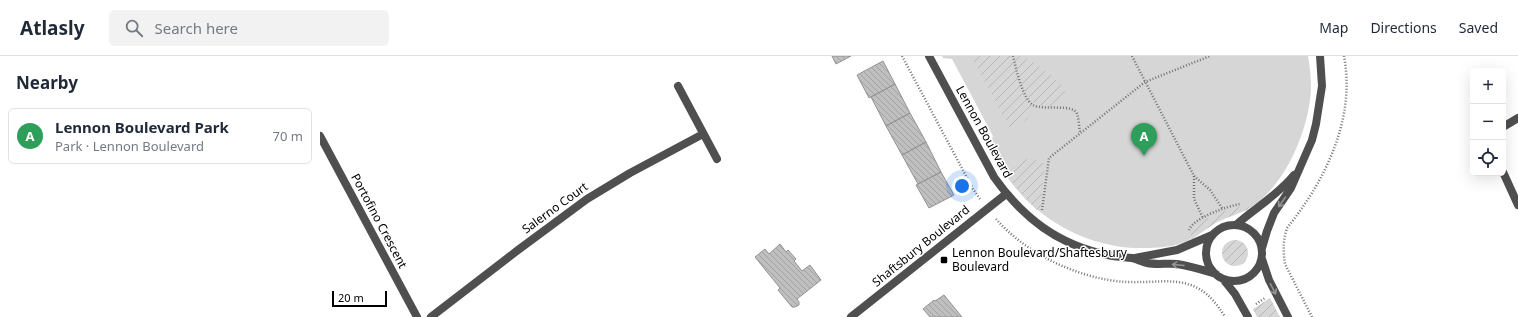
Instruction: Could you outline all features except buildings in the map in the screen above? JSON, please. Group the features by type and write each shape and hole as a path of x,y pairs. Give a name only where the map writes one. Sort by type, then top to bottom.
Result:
{"street":[{"name":"Lennon Boulevard","path":"929,56 985,162 1006,194 1020,210 1040,226 1072,244 1109,256 1134,259 1147,263 1188,266 1216,274"},
{"path":"1288,317 1269,280 1262,259 1262,248 1274,213 1292,188 1309,147 1316,124 1322,86 1320,56"},
{"path":"678,86 717,159"},
{"path":"1506,125 1518,118"},
{"name":"Salerno Court","path":"431,317 512,254 587,199 624,176 703,134"},
{"name":"Portofino Crescent","path":"320,136 417,317"},
{"path":"1236,225 1278,192 1300,168"},
{"path":"1505,176 1518,205"},
{"name":"Shaftsbury Boulevard","path":"851,317 1006,194"},
{"path":"1262,248 1258,238 1253,232 1246,227 1236,225 1223,228 1212,235 1206,253 1210,267 1216,274 1224,279 1233,281 1247,278 1255,272 1262,259"},
{"name":"Lennon Boulevard","path":"1134,259 1177,250 1212,235"},
{"path":"1224,279 1246,313"}],"path":[{"path":"1013,56 1023,88 1029,101 1032,104 1045,108 1074,109 1078,115 1080,133"},
{"path":"1132,56 1194,176 1210,190 1222,208"},
{"path":"1040,226 1049,158 1145,82 1210,56"},
{"path":"1312,317 1285,264 1285,233 1321,177 1338,137 1344,114 1344,56"},
{"path":"1194,176 1194,199 1203,218"},
{"path":"1246,313 1275,292"}],"shaded area":[{"path":"942,56 1308,56 1311,89 1306,121 1294,153 1277,183 1254,205 1218,221 1196,236 1182,243 1154,248 1120,247 1086,238 1069,230 1054,222 1026,199 1007,177 989,146 993,136 952,59 943,58"},
{"path":"971,56 1011,56 1024,96 1033,107 1028,119 1018,125 1009,127"},
{"path":"1014,56 1021,56 1032,61 1059,82 1065,91 1057,106 1039,105 1032,101 1028,96 1019,76"},
{"path":"1020,159 1040,160 1045,165 1041,206 1037,210 1024,197 1004,172"},
{"path":"1248,205 1249,208 1247,210 1217,222 1192,239 1192,229 1202,221 1226,210"},
{"path":"1235,240 1245,243 1248,253 1245,263 1235,266 1225,263 1222,253 1225,243"},
{"path":"1270,298 1280,317 1257,317 1253,309"}],"place":[{"name":"Lennon Boulevard Park","path":"1144,156"},
{"name":"Lennon Boulevard/Shaftesbury Boulevard","path":"944,260"}]}
